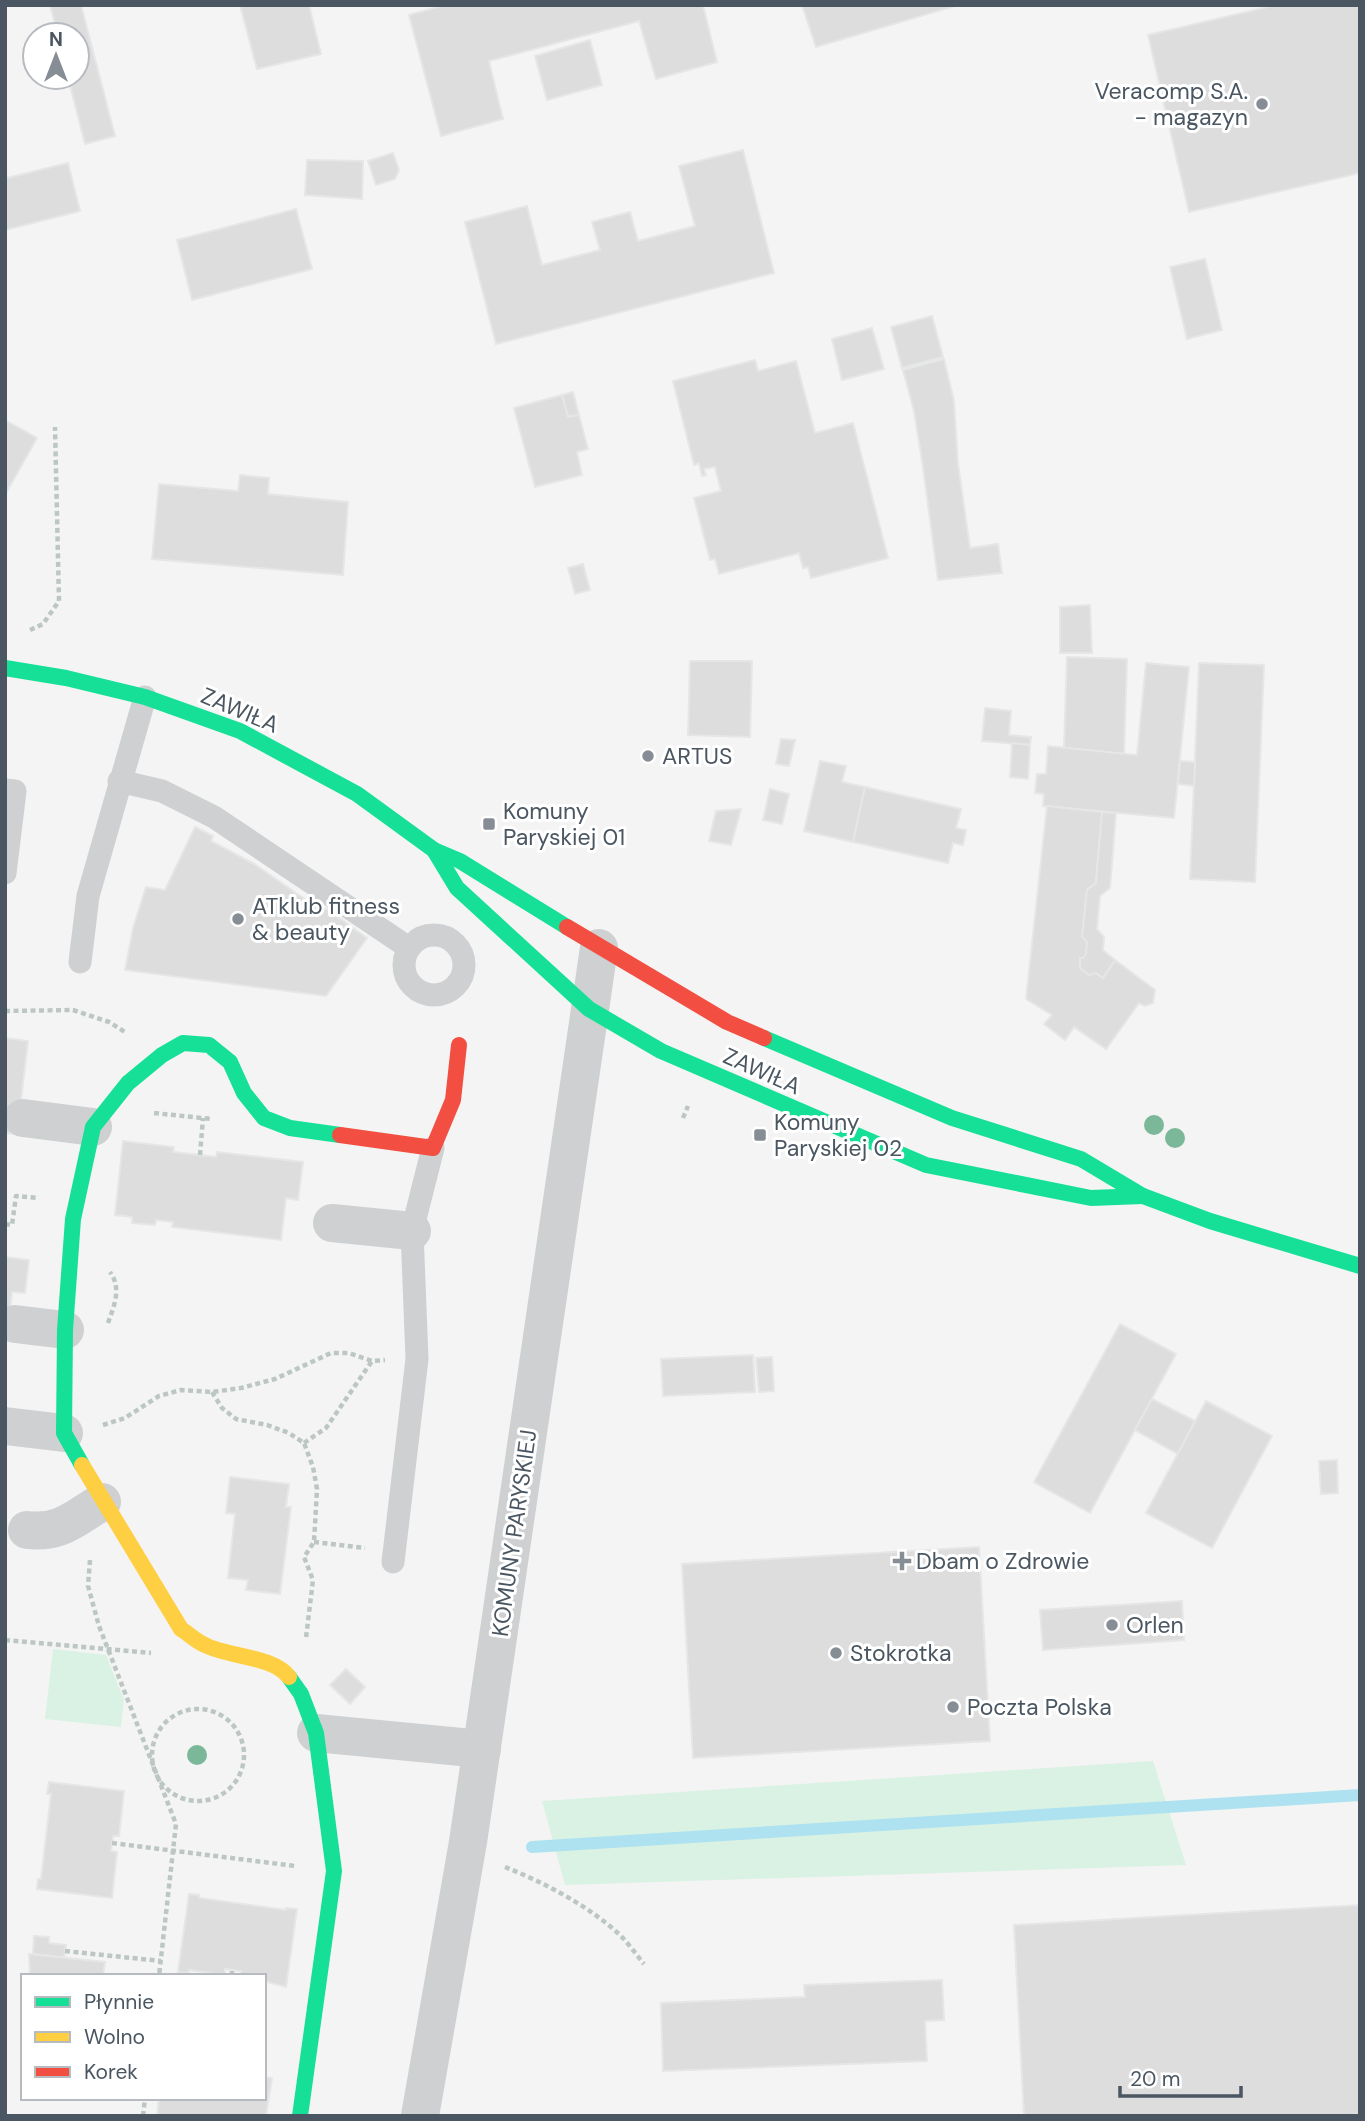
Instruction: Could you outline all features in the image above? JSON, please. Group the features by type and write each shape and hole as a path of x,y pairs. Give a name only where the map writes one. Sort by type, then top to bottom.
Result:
{"street":[{"name":"ZAWIŁA","path":"5,668 66,678 145,697 240,731 357,794 434,850 460,861 536,906 599,948 727,1022 952,1118 1081,1159 1143,1196 1210,1220 1360,1266"},
{"name":"ZAWIŁA","path":"434,850 457,888 589,1009 660,1051 926,1165 1091,1198 1143,1196"},
{"name":"KOMUNY PARYSKIEJ","path":"420,2116 468,1842 599,948"},
{"path":"300,2116 334,1871 316,1732 301,1693 286,1673 260,1661 206,1646 181,1629 102,1502 64,1433 65,1330 73,1219 93,1127 128,1083 162,1055 183,1043 209,1045 230,1062 244,1093 264,1118 290,1128 433,1148 453,1100 460,1045"},
{"path":"23,1118 93,1127"},
{"path":"332,1223 412,1231"},
{"path":"15,1324 65,1330"},
{"path":"5,1426 64,1433"},
{"path":"27,1530 44,1532 68,1525 102,1502"},
{"path":"316,1732 482,1749"}],"lane":[{"path":"79,962 88,896 145,697"},
{"path":"119,781 162,791 214,817 409,948"},
{"path":"5,790 15,791 5,873"},
{"path":"394,1557 417,1359 412,1231 433,1148"}],"path":[{"path":"27,632 43,624 59,601 55,427"},
{"path":"5,1011 74,1010 109,1022 162,1055"},
{"path":"149,1113 243,1121 264,1118"},
{"path":"200,1155 203,1118"},
{"path":"5,1224 12,1225 16,1196"},
{"path":"104,1331 117,1293 115,1278 107,1268"},
{"path":"101,1426 125,1418 159,1396 181,1390 212,1392 275,1379 331,1353 349,1353 372,1361 417,1359"},
{"path":"304,1443 326,1428 372,1361"},
{"path":"212,1392 222,1409 236,1419 289,1433 304,1443 313,1467 317,1489 314,1542 304,1557 313,1580 301,1693"},
{"path":"314,1542 394,1557"},
{"path":"5,1640 109,1650 176,1824 159,1974"},
{"path":"203,1709 218,1713 231,1723 240,1735 244,1749 241,1771 228,1789 216,1797 202,1801 187,1799 162,1784 155,1771 152,1755 154,1740 162,1726 173,1716 188,1710 203,1709"},
{"path":"112,1843 334,1871"},
{"path":"506,1867 538,1880 581,1906 618,1934 644,1964"},
{"path":"65,1951 161,1961"}],"green space":[{"path":"53,1649 106,1655 124,1700 121,1727 45,1719"},
{"path":"1153,1761 1186,1865 565,1885 542,1801"}],"building":[{"path":"50,5 81,5 85,21 54,21"},
{"path":"240,5 309,5 321,54 257,69"},
{"path":"446,5 703,5 717,62 656,79 639,21 489,61 503,119 441,136 409,15"},
{"path":"802,5 958,5 816,47"},
{"name":"Veracomp S.A. - magazyn","path":"1276,5 1360,5 1360,173 1189,212 1148,35"},
{"path":"590,40 602,85 547,100 535,56"},
{"path":"91,44 115,136 85,144 72,91 91,91"},
{"path":"743,150 774,273 496,344 465,222 527,206 542,265 600,250 592,222 630,212 638,241 695,226 679,166"},
{"path":"393,153 399,170 395,179 376,185 368,161"},
{"path":"307,160 363,161 362,199 305,195"},
{"path":"68,163 80,211 5,230 5,173 7,178"},
{"path":"296,209 312,269 192,300 177,240"},
{"path":"1205,259 1222,330 1187,339 1170,267"},
{"path":"932,316 943,357 902,368 891,327"},
{"path":"872,328 884,369 842,380 832,339"},
{"path":"944,359 954,401 958,464 970,548 998,544 1002,573 938,580 914,411 903,370"},
{"path":"755,360 758,371 796,361 815,433 853,423 888,558 811,578 808,567 803,568 799,553 719,574 715,559 710,560 694,498 721,491 715,467 704,469 706,475 702,476 699,463 694,465 673,381"},
{"path":"573,392 579,415 568,417 562,395"},
{"path":"562,395 568,417 579,415 588,449 577,452 582,475 535,487 514,408"},
{"path":"5,420 37,438 5,495"},
{"path":"240,475 269,478 268,494 348,502 343,575 152,559 159,484 238,491"},
{"path":"583,564 590,590 575,594 568,568"},
{"path":"1090,605 1092,653 1060,653 1060,607"},
{"path":"1067,657 1127,659 1124,754 1064,748"},
{"path":"690,661 752,661 750,737 688,735"},
{"path":"1146,663 1189,667 1174,818 1043,806 1044,794 1035,793 1037,774 1046,774 1048,746 1137,755"},
{"path":"1199,663 1264,665 1255,882 1190,879"},
{"path":"985,708 1011,711 1009,735 1031,737 1030,745 982,741"},
{"path":"781,739 795,740 789,766 776,764"},
{"path":"1012,743 1030,745 1028,779 1010,777"},
{"path":"820,761 846,766 842,782 865,787 853,842 804,831"},
{"path":"1180,761 1195,762 1194,786 1178,784"},
{"path":"865,787 961,809 956,828 966,830 963,845 953,843 948,863 853,842"},
{"path":"770,789 789,794 782,824 763,820"},
{"path":"1047,806 1102,812 1096,883 1087,890 1082,937 1087,942 1086,954 1080,958 1080,968 1089,975 1096,973 1103,978 1115,960 1155,990 1153,1003 1145,1006 1139,1003 1106,1049 1074,1027 1065,1040 1044,1024 1052,1015 1026,999"},
{"path":"741,809 731,845 709,841 716,811"},
{"path":"1102,812 1116,813 1110,888 1100,896 1097,929 1104,937 1103,950 1115,960 1103,978 1096,973 1089,975 1080,968 1080,958 1086,954 1087,942 1082,937 1087,890 1096,883"},
{"name":"ATklub fitness & beauty","path":"195,827 213,836 211,841 256,865 319,909 327,909 367,938 326,996 125,970 133,928 146,887 165,890"},
{"path":"5,1038 28,1041 17,1134 5,1133"},
{"path":"123,1141 174,1147 173,1152 216,1157 217,1152 303,1162 298,1200 286,1198 281,1240 172,1227 173,1222 156,1220 155,1225 132,1223 132,1217 115,1215"},
{"path":"5,1257 29,1260 25,1293 12,1292 5,1353"},
{"path":"1120,1324 1176,1354 1090,1513 1034,1482"},
{"path":"753,1355 755,1392 663,1396 661,1359"},
{"path":"772,1357 774,1391 759,1392 756,1358"},
{"path":"1152,1399 1195,1421 1178,1454 1135,1430"},
{"path":"1206,1401 1272,1436 1212,1548 1146,1513"},
{"path":"1337,1460 1338,1493 1321,1494 1319,1461"},
{"path":"230,1477 289,1484 286,1507 291,1507 280,1594 246,1590 248,1580 228,1578 235,1514 226,1513"},
{"name":"Stokrotka","path":"979,1547 990,1741 693,1758 682,1564"},
{"name":"Orlen","path":"1182,1601 1184,1640 1043,1650 1040,1610"},
{"path":"346,1669 365,1687 350,1704 330,1685"},
{"path":"49,1782 124,1791 119,1836 113,1836 111,1851 117,1852 112,1898 37,1889 38,1879 41,1879 51,1794 47,1794"},
{"path":"189,1894 199,1895 199,1898 286,1910 297,1909 286,1987 266,1982 266,1974 240,1974 241,1971 225,1969 225,1974 189,1970 189,1973 178,1972"},
{"path":"1360,1905 1360,2116 1024,2116 1014,1925"},
{"path":"34,1936 49,1937 49,1943 66,1945 64,1957 33,1954"},
{"path":"29,1954 105,1962 103,1974 30,1974"},
{"path":"942,1980 944,2020 925,2021 927,2061 663,2071 661,2003 805,1997 804,1985"},
{"path":"266,2077 272,2078 266,2116 157,2116 159,2100 266,2100"}],"waterway":[{"path":"532,1847 1360,1795"}],"traffic: fast":[{"path":"5,668 66,678 145,697 240,731 357,794 434,850 460,861 567,927"},
{"path":"434,850 457,888 589,1009 661,1051 926,1165 1091,1198 1143,1196"},
{"path":"764,1038 952,1118 1081,1159 1143,1196 1210,1221 1360,1266"},
{"path":"82,1465 64,1433 65,1330 73,1219 93,1127 128,1083 162,1055 183,1043 209,1045 230,1062 244,1093 264,1118 290,1128 340,1135"},
{"path":"289,1677 301,1694 316,1733 334,1871 300,2116"}],"traffic: slow":[{"path":"82,1465 181,1629 205,1645 272,1665 289,1677"}],"traffic: jam":[{"path":"567,927 727,1022 764,1038"},
{"path":"340,1135 433,1148 453,1100 459,1045"}],"place":[{"name":"Veracomp S.A. - magazyn","path":"1262,104"},
{"name":"ARTUS","path":"648,756"},
{"name":"Komuny Paryskiej 01","path":"489,824"},
{"name":"ATklub fitness & beauty","path":"238,919"},
{"name":"Komuny Paryskiej 02","path":"760,1135"},
{"name":"Dbam o Zdrowie","path":"902,1561"},
{"name":"Orlen","path":"1112,1625"},
{"name":"Stokrotka","path":"836,1653"},
{"name":"Poczta Polska","path":"953,1707"}]}
